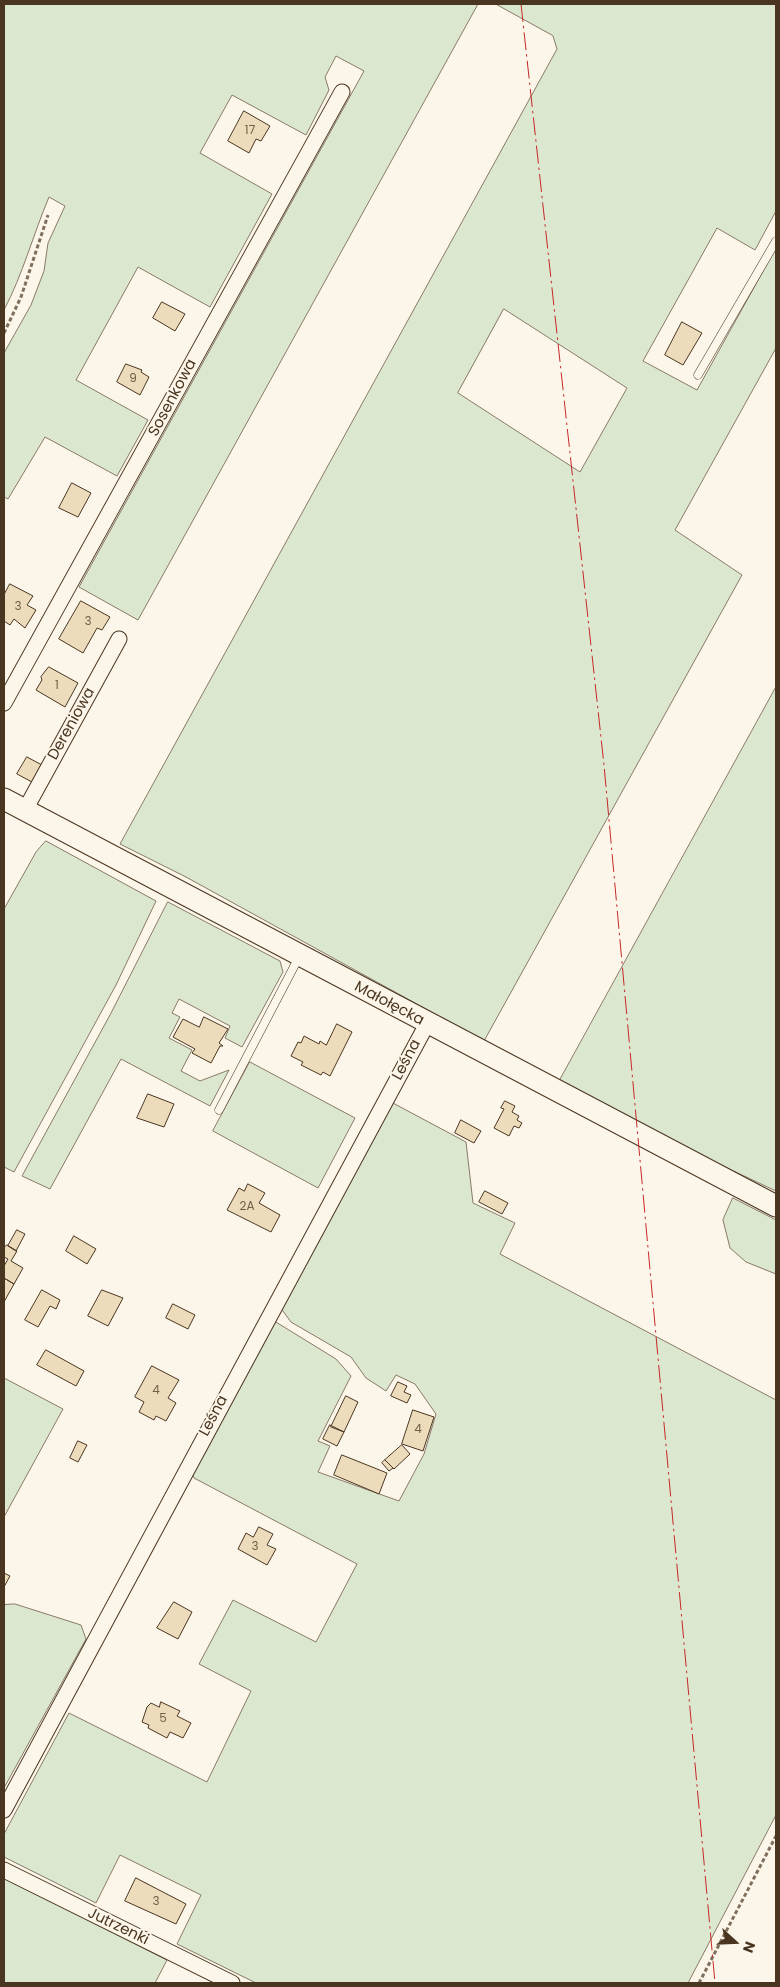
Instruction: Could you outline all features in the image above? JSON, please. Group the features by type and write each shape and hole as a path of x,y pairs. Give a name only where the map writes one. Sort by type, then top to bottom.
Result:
{"street":[{"name":"Sosenkowa","path":"4,704 342,92"},
{"name":"Dereniowa","path":"25,810 119,639"},
{"name":"Małołęcka","path":"4,799 427,1024 776,1206"},
{"name":"Leśna","path":"4,1810 427,1024"},
{"name":"Jutrzenki","path":"4,1870 232,1983"}],"lane":[{"path":"698,375 776,241"},
{"path":"219,1110 300,956"}],"path":[{"path":"4,333 22,297 48,215"},
{"path":"700,1983 776,1836"}],"green space":[{"path":"4,4 478,4 138,620 79,587 364,71 336,56 325,77 329,90 306,135 232,95 200,153 272,194 210,307 138,267 76,380 148,420 117,476 45,437 8,499 4,497 4,353 31,305 44,271 48,243 65,206 49,197 17,282 4,310"},
{"path":"496,4 776,4 776,211 755,250 717,228 643,361 697,390 776,248 776,348 675,530 742,575 484,1041 186,877 120,844 557,49 553,36","holes":["504,309 627,388 580,472 458,393"]},
{"path":"776,687 776,1191 710,1160 560,1080"},
{"path":"46,841 156,901 116,985 14,1172 4,1167 4,909 36,852"},
{"path":"168,902 280,961 283,972 242,1047 225,1038 230,1026 179,999 172,1013 180,1017 169,1038 192,1050 181,1071 200,1081 229,1070 210,1106 121,1059 50,1189 22,1176 110,1015"},
{"path":"250,1062 355,1118 318,1188 213,1131"},
{"path":"391,1102 466,1142 473,1203 515,1223 500,1254 776,1400 776,1815 688,1983 256,1983 177,1944 201,1895 120,1855 96,1903 4,1857 4,1834 69,1713 207,1782 251,1691 199,1664 233,1600 316,1642 357,1564 194,1478 192,1473 271,1319 336,1359 351,1376 318,1441 330,1446 318,1472 399,1501 424,1454 436,1414 415,1384 396,1375 386,1391 366,1378 351,1357 291,1322 280,1307"},
{"path":"733,1198 776,1220 776,1274 746,1262 730,1248 723,1220"},
{"path":"4,1378 63,1409 4,1517"},
{"path":"15,1604 81,1625 86,1639 4,1788 4,1605"},
{"path":"4,1878 167,1960 155,1983 4,1983"}],"building":[{"path":"244,111 270,126 261,141 256,139 249,153 228,141"},
{"path":"162,302 185,314 175,331 153,318"},
{"path":"682,322 702,333 683,365 665,355"},
{"path":"126,364 142,370 141,372 149,377 140,395 117,382"},
{"path":"72,483 91,493 78,517 59,508"},
{"path":"10,584 33,596 27,605 36,610 25,628 14,619 10,625 4,621 4,595"},
{"path":"81,601 110,617 102,630 97,628 83,653 59,639"},
{"path":"49,667 78,683 65,707 36,690 42,680 41,677"},
{"path":"27,757 42,765 32,782 17,774"},
{"path":"204,1017 228,1029 219,1043 223,1046 220,1046 211,1063 192,1053 195,1049 173,1037 183,1019 199,1027"},
{"path":"337,1024 352,1032 330,1076 323,1072 321,1075 301,1065 303,1062 291,1056 298,1042 301,1043 304,1036 319,1044 320,1041 326,1045"},
{"path":"148,1094 174,1104 164,1127 137,1118"},
{"path":"505,1101 515,1106 512,1112 519,1116 517,1120 522,1123 519,1128 514,1126 509,1136 494,1128 504,1109 501,1108"},
{"path":"461,1120 481,1131 474,1143 455,1133"},
{"path":"248,1184 265,1193 259,1203 280,1215 271,1232 227,1210 239,1188 244,1191"},
{"path":"485,1191 508,1203 502,1214 479,1202"},
{"path":"17,1230 25,1234 16,1251 8,1246"},
{"path":"74,1236 96,1249 87,1264 66,1251"},
{"path":"7,1245 17,1251 11,1261 23,1268 14,1284 4,1278 4,1266 8,1259 4,1257 4,1248"},
{"path":"4,1278 14,1284 4,1302"},
{"path":"42,1290 60,1300 56,1309 50,1306 38,1327 25,1320"},
{"path":"102,1290 123,1298 108,1326 88,1316"},
{"path":"173,1304 195,1315 188,1329 166,1318"},
{"path":"46,1350 84,1371 76,1386 37,1365"},
{"path":"152,1366 179,1380 168,1398 176,1403 166,1421 156,1416 154,1420 139,1412 144,1402 135,1397"},
{"path":"398,1382 407,1386 404,1392 411,1395 407,1403 391,1396"},
{"path":"346,1396 358,1402 344,1432 331,1427"},
{"path":"413,1410 434,1417 423,1451 402,1444"},
{"path":"330,1425 344,1432 337,1446 323,1439"},
{"path":"78,1441 87,1445 78,1462 70,1458"},
{"path":"402,1445 410,1454 394,1469 385,1460"},
{"path":"342,1455 387,1473 379,1494 334,1475"},
{"path":"385,1460 393,1468 389,1471 382,1463"},
{"path":"259,1527 273,1534 267,1545 276,1549 267,1565 238,1549 246,1533 253,1537"},
{"path":"4,1573 10,1576 4,1587"},
{"path":"174,1602 192,1612 178,1639 157,1628"},
{"path":"161,1702 180,1711 177,1716 191,1723 183,1738 170,1732 167,1738 148,1728 149,1725 142,1722 147,1707 151,1703 159,1707"},
{"path":"136,1878 186,1904 176,1924 125,1901"}],"power":[{"path":"521,4 604,765 715,1983"}]}
